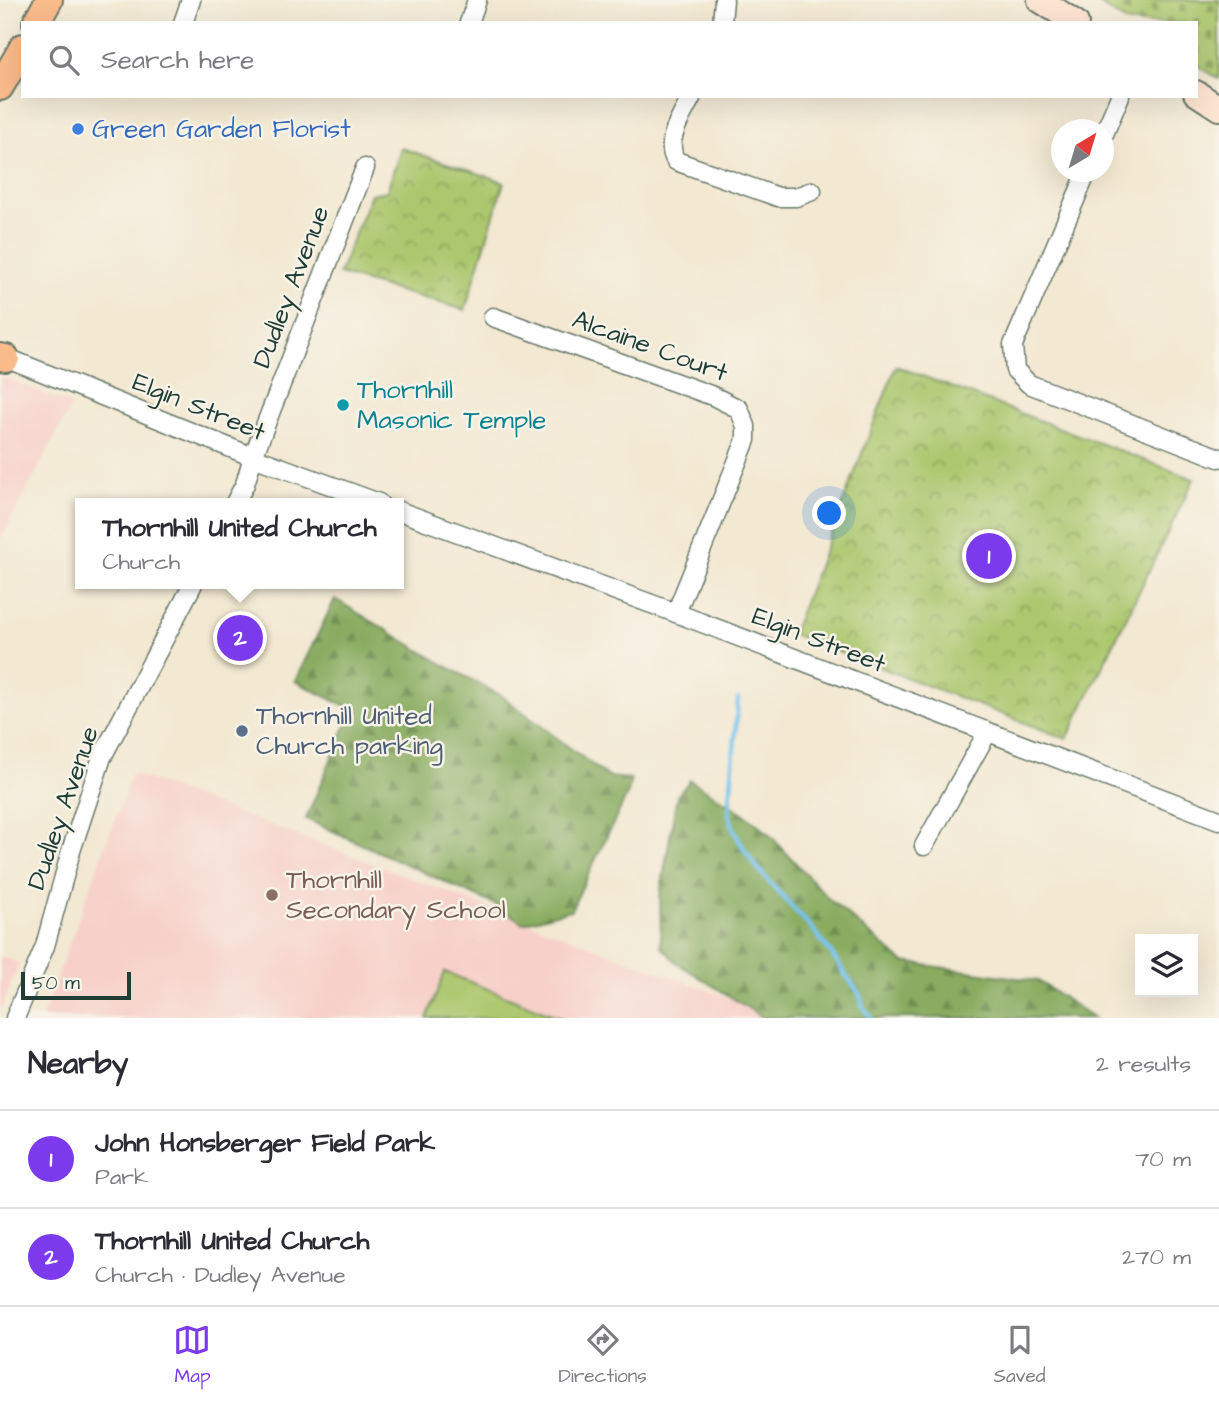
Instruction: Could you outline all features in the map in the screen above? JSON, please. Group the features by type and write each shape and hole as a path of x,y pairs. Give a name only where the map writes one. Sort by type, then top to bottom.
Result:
{"main road":[{"path":"37,21 49,0"},
{"path":"1040,0 1073,21"},
{"path":"1063,0 1095,21"},
{"path":"0,87 21,50"},
{"path":"1198,94 1219,108"}],"street":[{"path":"184,21 191,0"},
{"path":"470,21 477,0"},
{"path":"722,21 724,0"},
{"path":"691,98 670,143 671,153 676,161 778,197 796,197 812,191"},
{"path":"1110,119 1119,98"},
{"name":"Dudley Avenue","path":"238,498 365,168"},
{"path":"1083,182 1013,345 1015,370 1029,384 1219,458"},
{"name":"Alcaine Court","path":"494,317 713,396 739,409 746,426 746,440 676,613"},
{"name":"Elgin Street","path":"2,357 253,457 365,498"},
{"name":"Elgin Street","path":"404,513 676,613 1219,820"},
{"name":"Dudley Avenue","path":"15,1018 45,946 71,851 102,757 190,589"},
{"path":"924,846 987,733"}],"shaded area":[{"path":"0,376 72,405 0,540"},
{"name":"Thornhill Secondary School","path":"132,773 782,1018 42,1018"},
{"path":"0,956 19,963 0,1012"}],"green space":[{"path":"1093,0 1219,0 1219,79 1198,66 1198,21 1125,21"},
{"path":"401,148 504,182 465,310 339,274 371,194 387,191"},
{"path":"896,366 1194,479 1067,739 792,634"},
{"path":"335,599 446,666 502,696 608,777 631,779 628,793 571,910 523,923 496,905 306,819 343,731 355,711 295,681"},
{"path":"690,780 743,813 766,831 829,899 903,962 1038,981 1094,1018 764,1018 677,963 661,946 660,895 677,796"},
{"path":"445,972 561,1018 427,1018"}],"waterway":[{"path":"738,699 729,814 735,831 766,879 826,946 857,990 862,1005 871,1018"}],"place":[{"name":"Green Garden Florist","path":"78,129"},
{"name":"Thornhill Masonic Temple","path":"343,405"},
{"name":"John Honsberger Field Park","path":"989,556"},
{"name":"Thornhill United Church","path":"240,638"},
{"name":"Thornhill United Church parking","path":"242,731"},
{"name":"Thornhill Secondary School","path":"272,895"}]}
